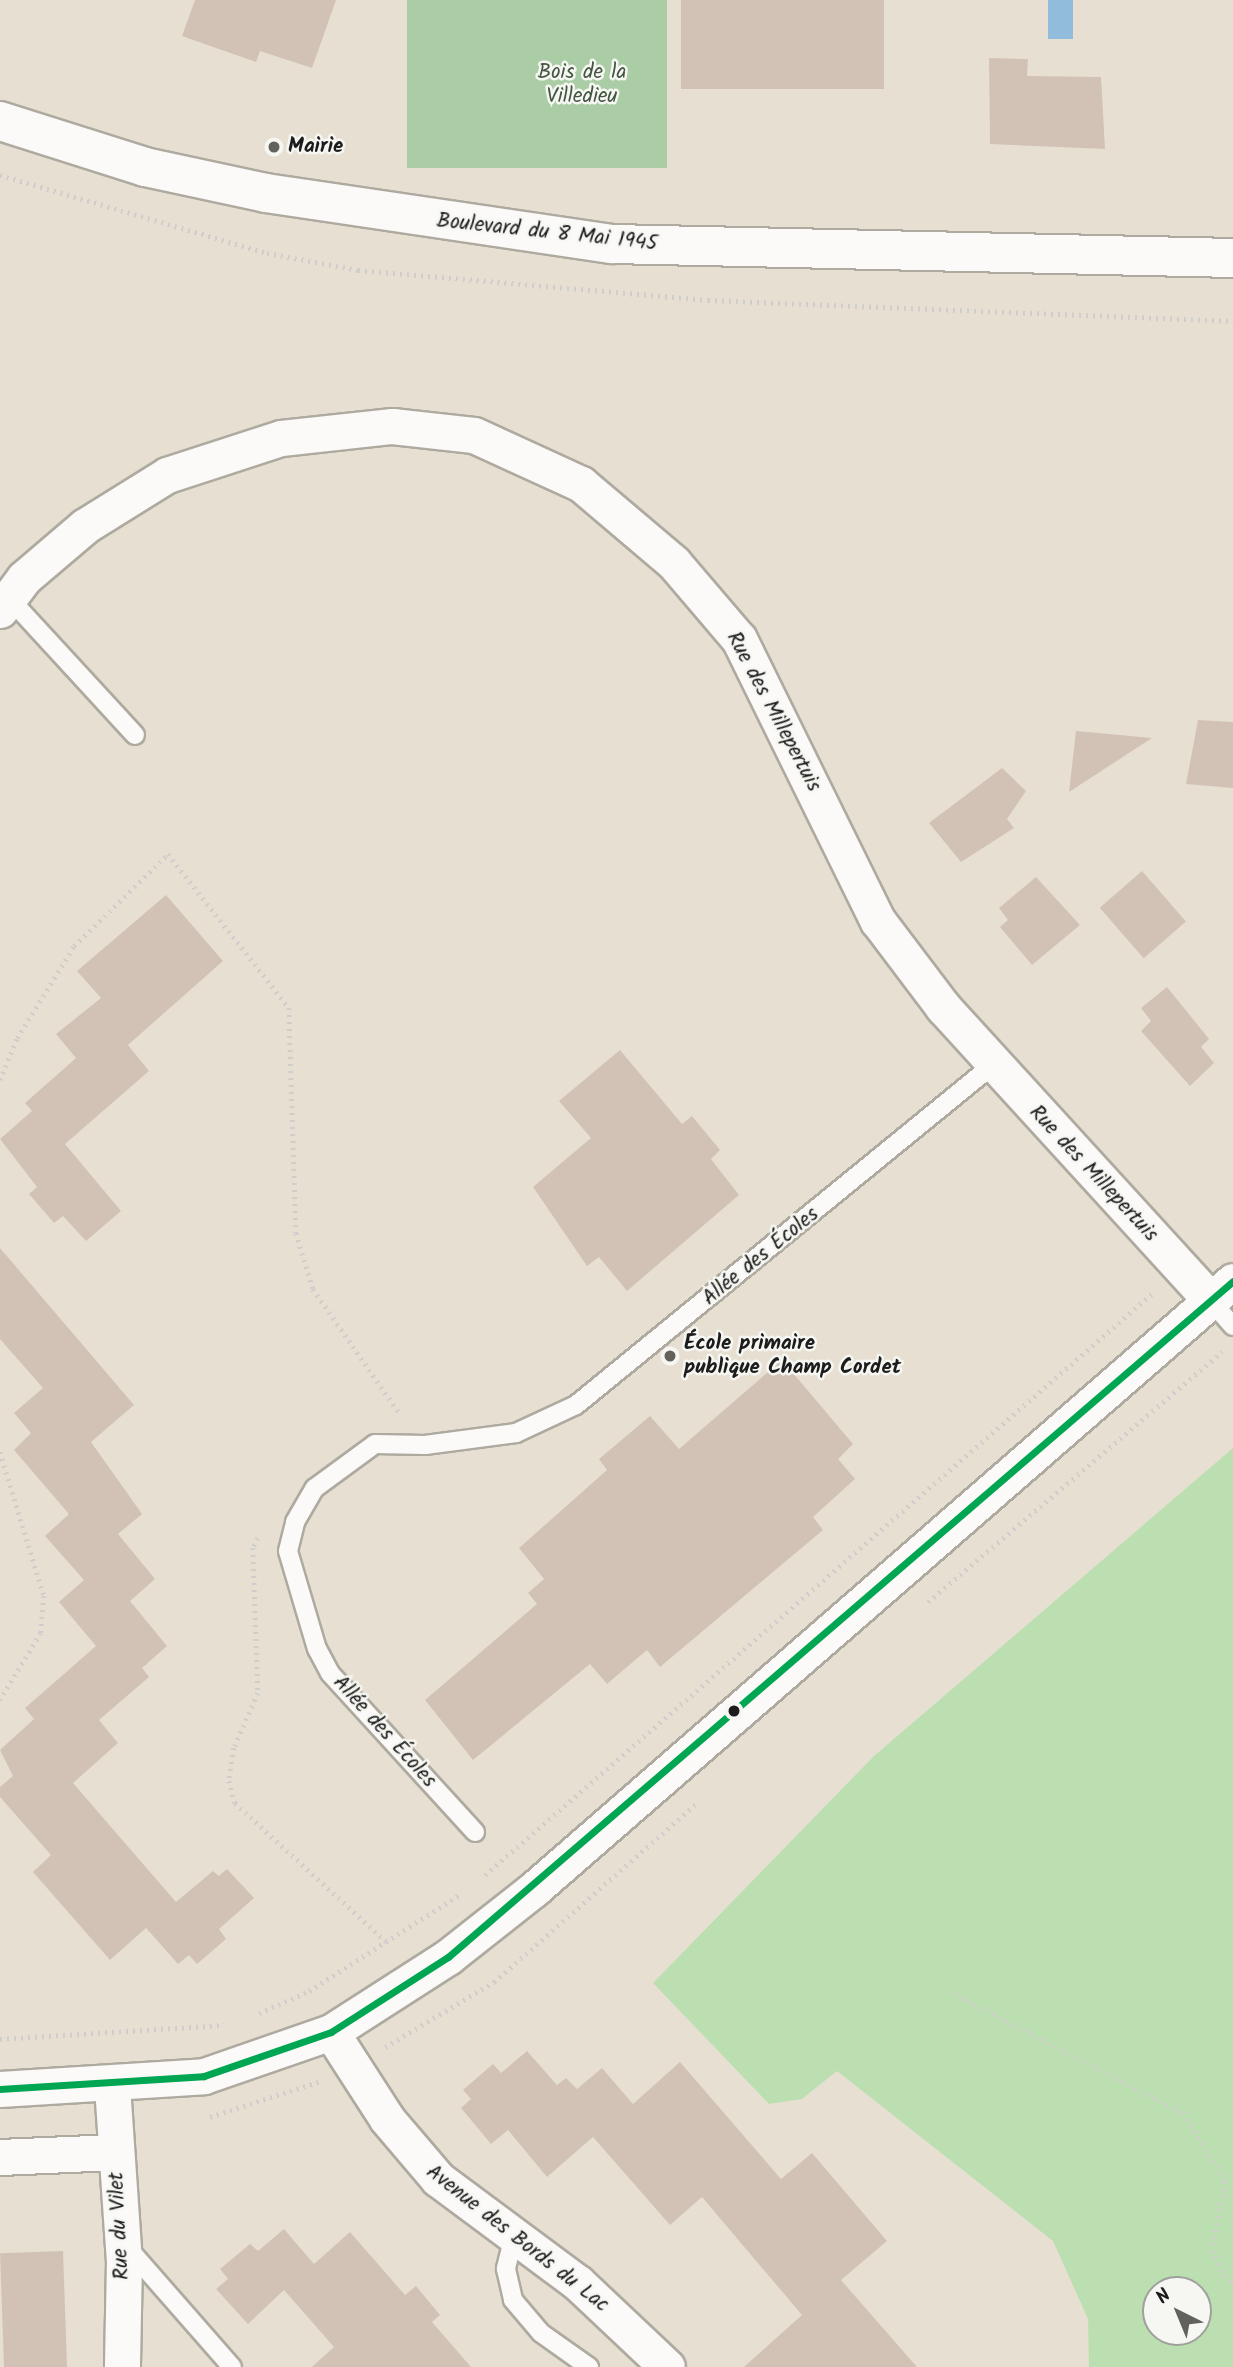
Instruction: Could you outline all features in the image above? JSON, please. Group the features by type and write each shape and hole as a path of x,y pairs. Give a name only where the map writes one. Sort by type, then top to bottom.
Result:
{"street":[{"name":"Boulevard du 8 Mai 1945","path":"0,121 145,167 266,193 612,244 1233,258"},
{"name":"Rue des Millepertuis","path":"5,604 85,526 167,475 281,438 393,426 474,435 581,484 674,562 739,639 878,921 994,1064 1181,1269 1226,1303"},
{"path":"0,2089 112,2086 204,2076 331,2032 414,1979 534,1889 1226,1303"},
{"name":"Avenue des Bords du Lac","path":"331,2032 416,2157 514,2236 578,2283 667,2367"},
{"name":"Rue du Vilet","path":"112,2086 122,2242 122,2367"},
{"path":"0,2157 116,2152"}],"lane":[{"path":"5,604 135,735"},
{"name":"Allée des Écoles","path":"475,1832 330,1673 317,1649 288,1551 295,1522 315,1488 375,1444 425,1445 516,1433 576,1405 994,1064"},
{"path":"514,2236 506,2269 513,2300 541,2333 589,2367"},
{"path":"122,2242 232,2367"}],"path":[{"path":"0,1080 17,1038 74,946 168,854 289,1008 296,1233 313,1289 403,1419 392,1422"},
{"path":"482,1877 1181,1269"},
{"path":"0,1452 44,1596 41,1633 0,1700"},
{"path":"265,1524 253,1548 258,1693 234,1748 229,1781 235,1803 388,1944 414,1979"},
{"path":"248,2018 388,1944 471,1886"},
{"path":"955,1994 1183,2113 1226,2182 1211,2251 1233,2287"},
{"path":"0,2039 186,2032 236,2023"}],"green space":[{"name":"Bois de la Villedieu","path":"407,0 667,0 667,168 407,168"},
{"path":"1233,1448 1233,2367 1089,2367 1088,2319 1053,2241 837,2071 802,2099 769,2104 653,1983 874,1756"}],"water":[{"path":"1048,0 1073,0 1073,39 1048,39"}],"building":[{"path":"195,0 336,0 312,68 260,51 256,62 182,36"},
{"path":"681,0 884,0 884,89 681,89"},
{"path":"989,58 1028,59 1027,76 1101,77 1105,149 990,144"},
{"path":"1198,720 1233,722 1233,788 1186,784"},
{"path":"1076,731 1152,738 1069,792"},
{"path":"1002,768 1026,791 1007,819 1014,828 961,862 929,823"},
{"path":"1142,871 1186,922 1144,958 1100,908"},
{"path":"1036,877 1080,925 1032,965 1000,927 1008,920 999,908"},
{"path":"166,895 223,961 128,1045 149,1071 65,1144 121,1211 86,1241 63,1216 54,1223 29,1194 37,1187 0,1139 32,1111 25,1103 76,1058 56,1034 101,998 77,971"},
{"path":"1167,987 1209,1039 1201,1047 1214,1063 1190,1086 1141,1031 1151,1021 1141,1008"},
{"path":"620,1050 682,1124 692,1116 720,1150 711,1159 739,1195 627,1291 599,1257 587,1266 533,1187 591,1138 559,1101"},
{"path":"0,1248 134,1405 91,1442 142,1514 118,1534 155,1579 130,1601 167,1646 142,1668 149,1677 99,1720 118,1743 73,1783 176,1902 213,1871 219,1876 227,1869 254,1898 219,1929 226,1939 197,1964 189,1955 178,1964 146,1928 110,1960 33,1872 51,1855 0,1797 0,1787 13,1776 0,1750 34,1719 25,1708 96,1646 59,1602 84,1580 45,1536 69,1514 14,1450 31,1433 14,1413 43,1388 0,1339"},
{"path":"782,1360 853,1444 838,1459 855,1479 813,1517 823,1530 660,1667 647,1650 607,1684 590,1664 473,1760 425,1700 537,1604 528,1593 544,1579 519,1548 607,1470 599,1459 650,1416 679,1449"},
{"path":"527,2051 557,2085 566,2078 577,2089 602,2068 633,2104 680,2062 781,2179 812,2153 887,2241 841,2280 917,2367 744,2367 802,2315 702,2197 670,2225 593,2137 547,2177 508,2130 491,2144 461,2108 471,2099 463,2090 493,2064 501,2073"},
{"path":"284,2229 314,2264 350,2232 405,2295 416,2286 440,2315 432,2322 471,2367 312,2367 334,2347 284,2290 248,2324 216,2289 228,2279 220,2269 250,2244 258,2251"},
{"path":"63,2251 67,2367 4,2367 0,2253"}],"transit line":[{"path":"0,2089 204,2076 331,2032 448,1957 1233,1281"}],"place":[{"name":"Mairie","path":"274,147"},
{"name":"École primaire publique Champ Cordet","path":"670,1356"}]}
